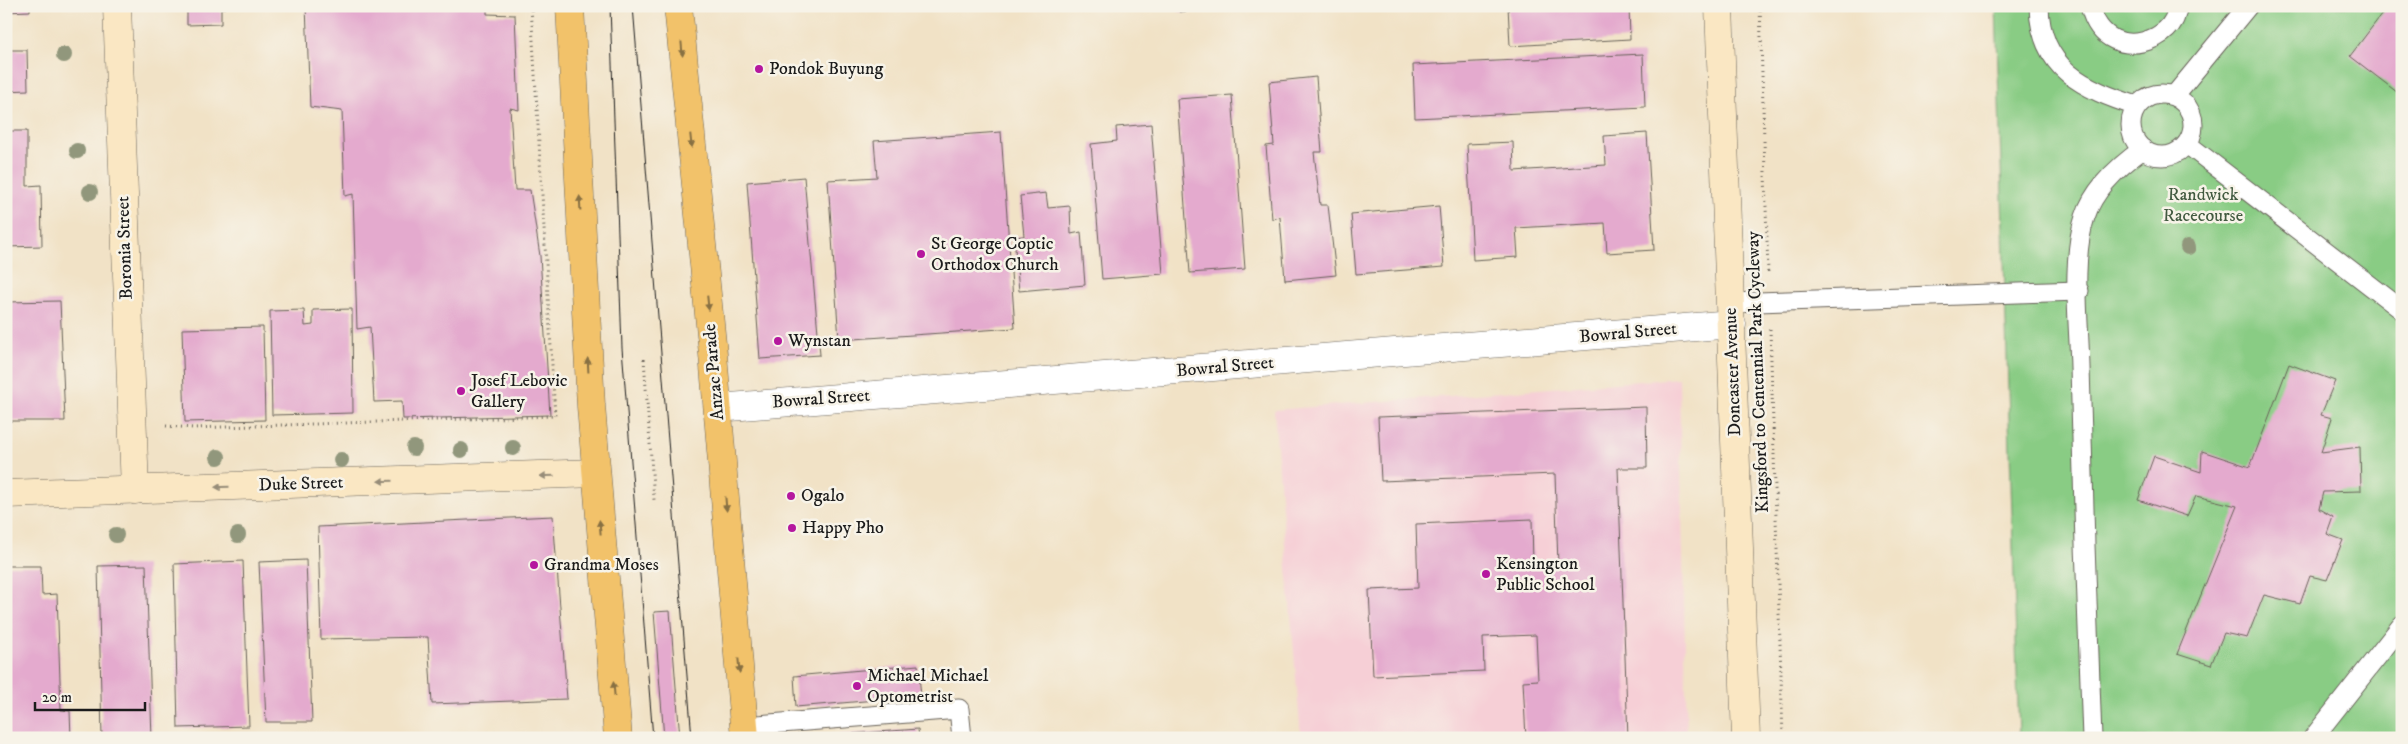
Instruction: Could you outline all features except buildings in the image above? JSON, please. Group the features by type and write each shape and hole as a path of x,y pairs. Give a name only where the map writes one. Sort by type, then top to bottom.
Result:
{"main road":[{"path":"570,6 596,473 618,738"},
{"name":"Anzac Parade","path":"678,6 718,408 744,732"}],"street":[{"name":"Boronia Street","path":"117,6 135,490"},
{"name":"Doncaster Avenue","path":"1719,6 1746,738"},
{"name":"Bowral Street","path":"718,408 1731,314"},
{"name":"Duke Street","path":"6,494 596,473"}],"lane":[{"path":"2039,6 2039,26 2046,47 2059,65 2079,81 2104,95 2137,106"},
{"path":"2090,6 2093,21 2105,35 2121,43 2143,43 2164,32 2174,21 2178,6"},
{"path":"2174,96 2248,6"},
{"path":"2154,95 2174,96 2182,101 2192,117 2193,126 2187,144 2171,154 2161,155 2143,149 2136,142 2131,124 2137,106 2154,95"},
{"path":"2187,144 2402,310"},
{"path":"2092,738 2078,250 2085,216 2101,188 2118,168 2143,149"},
{"path":"1731,314 1769,302 2079,291"},
{"path":"2313,738 2402,625"},
{"path":"744,732 959,709 962,738"}],"path":[{"path":"160,425 193,428 555,416 531,6"},
{"name":"Kingsford to Centennial Park Cycleway","path":"1760,6 1783,738"},
{"path":"644,359 654,500"}],"shaded area":[{"name":"Kensington Public School","path":"1679,378 1687,738 1301,738 1274,410"}],"green space":[{"name":"Randwick Racecourse","path":"1996,6 2402,6 2402,738 2019,738"}],"tram line":[{"path":"610,6 622,348 653,738"},
{"path":"633,6 692,738"}],"place":[{"name":"Pondok Buyung","path":"759,69"},
{"name":"St George Coptic Orthodox Church","path":"921,254"},
{"name":"Wynstan","path":"778,341"},
{"name":"Josef Lebovic Gallery","path":"461,391"},
{"name":"Ogalo","path":"791,496"},
{"name":"Happy Pho","path":"792,528"},
{"name":"Grandma Moses","path":"534,565"},
{"name":"Kensington Public School","path":"1486,574"},
{"name":"Michael Michael Optometrist","path":"857,686"}]}
